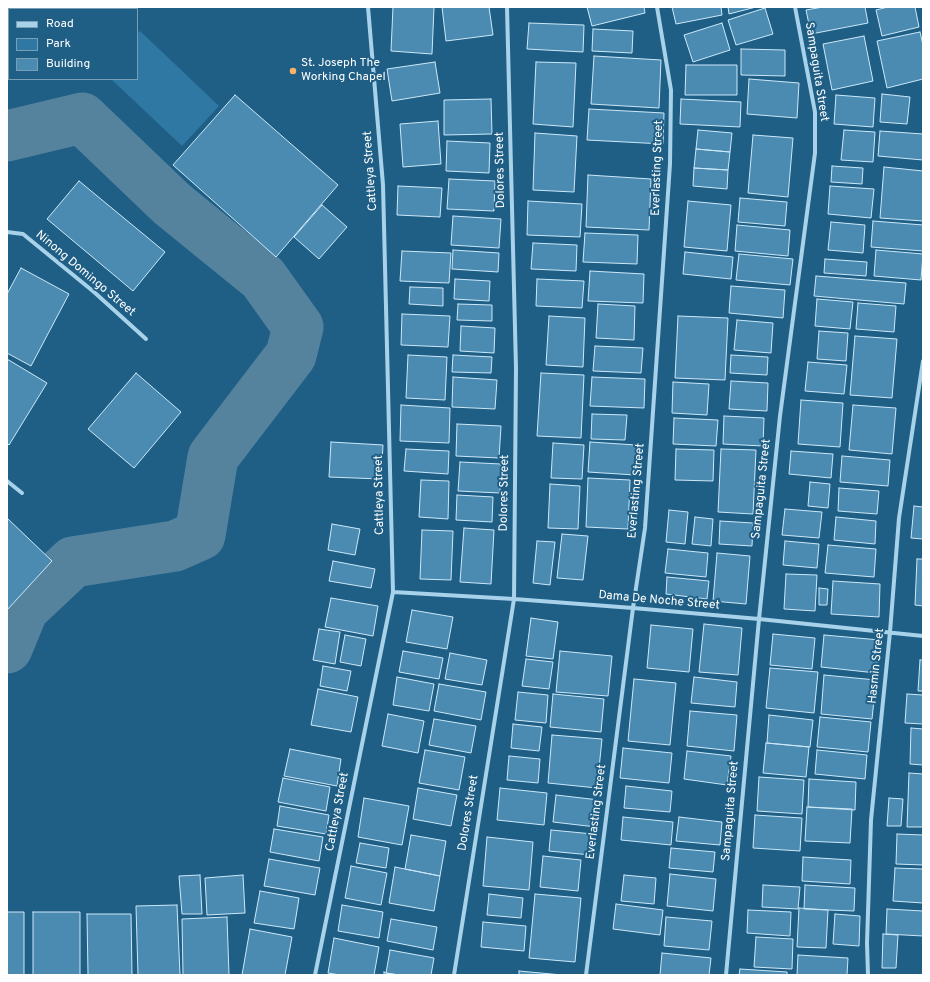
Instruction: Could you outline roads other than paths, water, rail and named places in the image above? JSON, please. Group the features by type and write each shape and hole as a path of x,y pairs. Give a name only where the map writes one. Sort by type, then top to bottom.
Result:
{"street":[{"path":"96,8 109,7"},
{"name":"Cattleya Street","path":"315,975 393,592 383,184 368,7"},
{"name":"Dolores Street","path":"454,975 514,599 516,368 507,7"},
{"name":"Everlasting Street","path":"586,975 633,608 645,528 670,164 671,90 657,7"},
{"name":"Sampaguita Street","path":"726,975 759,619 780,416 815,153 814,112 795,7"},
{"name":"Ninong Domingo Street","path":"7,232 23,234 94,292 146,339"},
{"name":"Hasmin Street","path":"868,975 867,943 871,820 890,632 899,518 923,361"},
{"path":"7,481 22,493"},
{"name":"Dama De Noche Street","path":"393,592 633,608 923,636"}],"waterway":[{"path":"7,136 82,118 172,204 263,278 298,327 291,355 213,457 200,535 175,546 73,562 23,609 7,648"}],"place":[{"name":"St. Joseph The Working Chapel","path":"293,71"}]}
